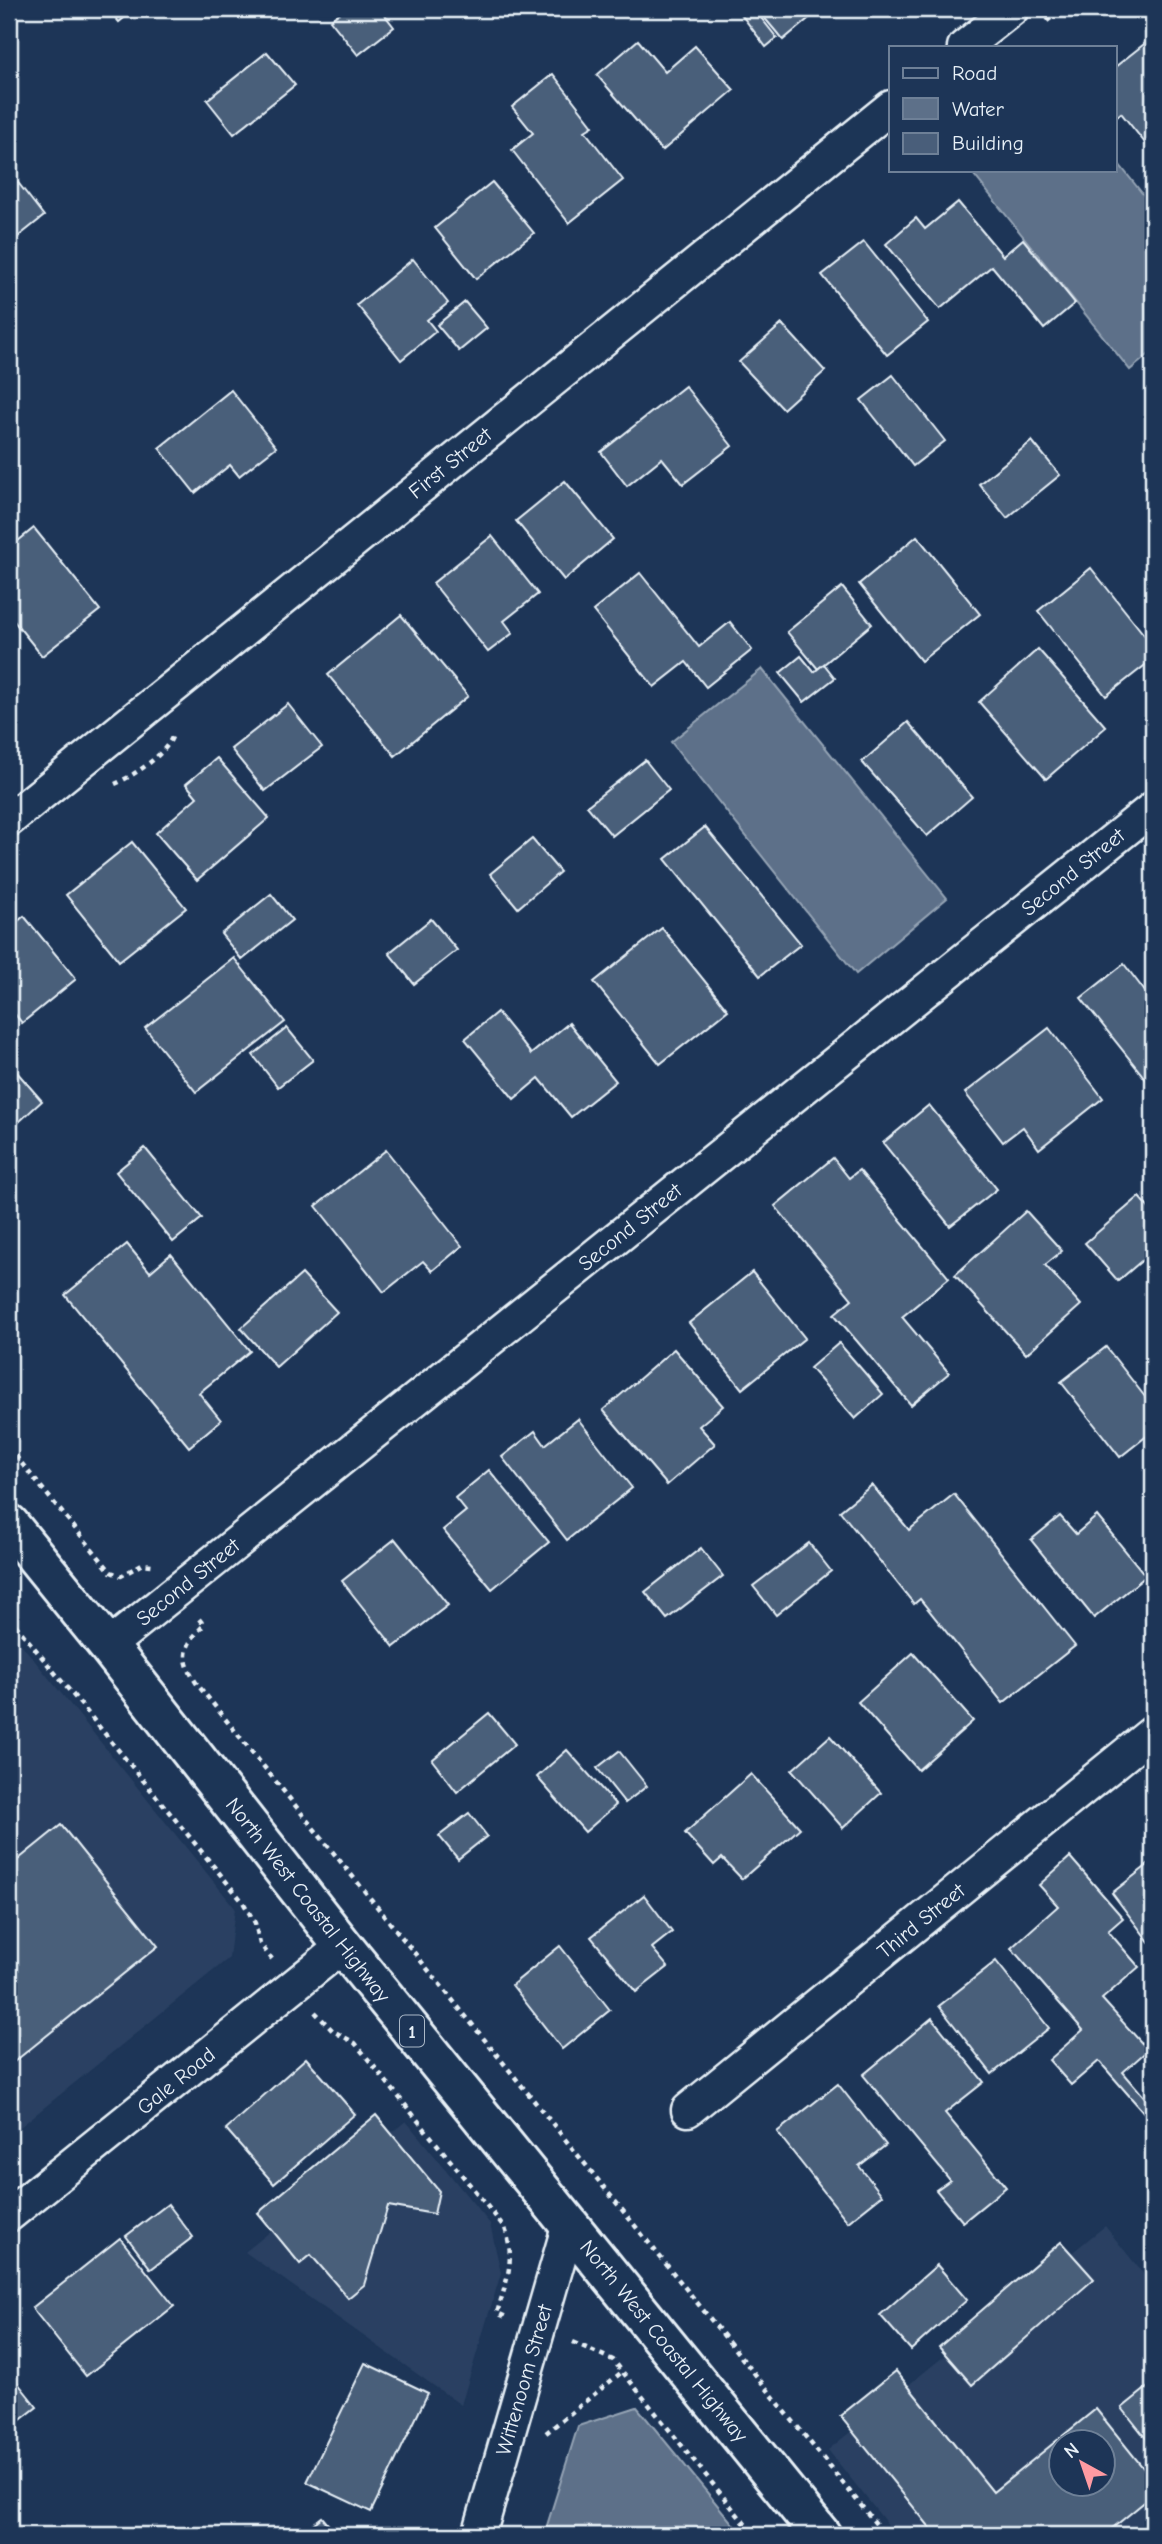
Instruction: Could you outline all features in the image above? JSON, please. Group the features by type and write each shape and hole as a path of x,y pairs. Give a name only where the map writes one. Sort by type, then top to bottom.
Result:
{"highway":[{"name":"North West Coastal Highway","path":"9,1524 343,1946 821,2535"}],"street":[{"path":"965,46 1012,9"},
{"name":"First Street","path":"9,820 889,109"},
{"name":"Second Street","path":"108,1646 1153,808"},
{"name":"Third Street","path":"688,2110 1153,1732"},
{"name":"Gale Road","path":"9,2215 343,1946"},
{"name":"Wittenoom Street","path":"479,2535 569,2224"}],"path":[{"path":"9,1448 111,1572 121,1576 142,1564 154,1565"},
{"path":"9,1618 243,1902 255,1923 260,1944 269,1955"},
{"path":"204,1625 190,1639 185,1653 187,1669 197,1684 885,2535"},
{"path":"320,2019 333,2031 355,2043 505,2228 511,2246 511,2263 497,2313 510,2319"},
{"path":"570,2341 613,2360 754,2535"},
{"path":"542,2446 546,2433 622,2372"}],"shaded area":[{"path":"9,1629 235,1908 229,1958 9,2136"},
{"path":"406,2121 490,2224 501,2273 461,2405 245,2252"},
{"path":"1105,2226 1153,2286 1153,2535 896,2535 828,2450"}],"water":[{"path":"1116,160 1153,207 1153,351 1130,370 972,172 1116,172"},
{"path":"762,669 947,898 856,974 671,742"},
{"path":"637,2407 742,2535 544,2535 578,2426"}],"building":[{"path":"108,9 135,9 119,22"},
{"path":"345,9 380,9 394,27 358,55 330,20"},
{"path":"737,9 754,9 777,38 766,47"},
{"path":"757,9 820,9 783,40"},
{"path":"1153,37 1153,153 1121,113 1116,117 1116,66"},
{"path":"638,40 665,72 695,46 734,90 662,151 597,75"},
{"path":"267,52 295,85 234,134 207,100"},
{"path":"553,74 593,126 585,131 623,180 569,223 512,150 533,133 512,107"},
{"path":"9,171 44,216 9,244"},
{"path":"492,182 534,233 476,279 435,228"},
{"path":"958,202 1003,256 1023,239 1075,303 1044,329 992,266 940,309 886,244 916,218 925,229"},
{"path":"864,242 928,322 887,355 822,275"},
{"path":"413,259 448,303 427,320 436,331 401,360 357,305"},
{"path":"465,302 487,328 459,351 437,325"},
{"path":"782,324 825,371 783,409 739,362"},
{"path":"893,375 945,441 913,466 861,400"},
{"path":"685,386 732,446 683,484 662,458 627,486 601,452"},
{"path":"231,390 276,447 239,476 230,465 195,493 159,448"},
{"path":"1032,441 1060,475 1007,518 979,484"},
{"path":"565,481 613,539 564,580 516,521"},
{"path":"34,528 100,610 42,656 9,615 9,540 13,545"},
{"path":"492,536 538,594 504,621 513,633 488,652 433,583"},
{"path":"917,536 980,614 921,661 859,584"},
{"path":"1091,568 1153,646 1153,659 1106,696 1038,611"},
{"path":"640,573 699,647 730,622 752,650 706,687 686,662 654,687 593,611"},
{"path":"842,587 872,624 818,669 787,632"},
{"path":"401,615 468,696 395,756 328,675"},
{"path":"1038,649 1106,727 1046,779 979,702"},
{"path":"801,656 814,672 824,664 835,678 804,702 780,673"},
{"path":"288,704 322,747 265,791 231,749"},
{"path":"908,722 972,797 927,836 862,762"},
{"path":"217,758 269,818 197,880 156,833 197,797 186,784"},
{"path":"645,760 669,790 612,836 587,806"},
{"path":"705,827 801,944 760,976 665,859"},
{"path":"532,839 560,872 518,908 490,874"},
{"path":"132,842 186,908 119,961 66,895"},
{"path":"271,894 292,920 242,960 221,934"},
{"path":"24,916 76,979 22,1023 9,1007 9,929"},
{"path":"431,919 457,950 414,984 389,953"},
{"path":"662,928 728,1010 660,1064 594,982"},
{"path":"234,958 285,1022 196,1092 145,1028"},
{"path":"1124,964 1153,1002 1153,1078 1148,1082 1081,998"},
{"path":"497,1012 531,1054 569,1023 616,1081 571,1117 539,1078 514,1099 465,1039"},
{"path":"287,1028 313,1060 278,1087 253,1055"},
{"path":"1049,1028 1103,1098 1039,1149 1023,1127 1003,1142 965,1093"},
{"path":"9,1063 42,1101 9,1131"},
{"path":"929,1105 997,1189 950,1226 883,1143"},
{"path":"145,1148 202,1218 173,1242 116,1172"},
{"path":"386,1150 462,1246 432,1271 423,1261 384,1292 316,1206"},
{"path":"833,1158 849,1178 859,1170 949,1278 902,1317 949,1373 911,1405 834,1314 852,1299 775,1206"},
{"path":"1139,1197 1153,1213 1153,1251 1118,1281 1085,1243"},
{"path":"1026,1211 1062,1251 1045,1265 1081,1305 1026,1354 955,1275"},
{"path":"127,1244 150,1272 171,1254 250,1351 199,1393 221,1420 189,1447 65,1295"},
{"path":"752,1272 805,1338 742,1389 689,1323"},
{"path":"302,1274 337,1312 276,1367 241,1328"},
{"path":"839,1343 883,1394 855,1419 810,1368"},
{"path":"1106,1347 1153,1407 1153,1431 1120,1457 1061,1382"},
{"path":"674,1349 723,1406 699,1426 715,1444 667,1485 603,1410"},
{"path":"578,1419 632,1488 567,1540 502,1457 535,1431 545,1445"},
{"path":"489,1470 549,1542 492,1589 443,1530 466,1511 455,1498"},
{"path":"872,1485 909,1530 954,1494 1075,1646 1003,1703 920,1599 914,1604 840,1511"},
{"path":"1060,1516 1076,1534 1097,1516 1146,1576 1094,1618 1031,1540"},
{"path":"395,1539 448,1605 394,1647 342,1581"},
{"path":"809,1543 831,1571 776,1615 753,1586"},
{"path":"701,1548 723,1576 667,1619 645,1592"},
{"path":"913,1653 973,1721 918,1770 858,1702"},
{"path":"489,1713 515,1744 457,1792 432,1760"},
{"path":"830,1736 881,1793 843,1828 792,1770"},
{"path":"567,1750 616,1805 585,1832 537,1777"},
{"path":"619,1751 647,1786 625,1803 597,1768"},
{"path":"751,1774 800,1828 742,1879 722,1858 714,1865 685,1833"},
{"path":"469,1813 487,1836 458,1859 439,1836"},
{"path":"61,1825 158,1946 9,2066 9,1867"},
{"path":"1070,1857 1123,1918 1108,1931 1139,1967 1102,1999 1148,2050 1123,2072 1153,2107 1153,2123 1099,2061 1071,2085 1049,2060 1083,2030 1011,1948 1058,1906 1039,1885"},
{"path":"1153,1861 1153,1947 1112,1893"},
{"path":"644,1895 672,1932 652,1948 668,1967 636,1992 591,1937"},
{"path":"560,1946 610,2010 562,2049 512,1985"},
{"path":"996,1961 1049,2028 992,2074 939,2006"},
{"path":"932,2018 984,2082 945,2113 1006,2187 963,2222 936,2190 950,2180 863,2075"},
{"path":"306,2058 355,2114 274,2184 226,2129"},
{"path":"838,2084 886,2145 859,2166 882,2195 848,2222 777,2132"},
{"path":"376,2115 439,2191 434,2214 388,2206 364,2285 348,2298 311,2255 300,2264 258,2213"},
{"path":"168,2204 193,2237 151,2269 126,2236"},
{"path":"120,2238 174,2306 86,2376 32,2308"},
{"path":"1061,2242 1094,2279 972,2385 939,2347"},
{"path":"937,2265 967,2300 911,2350 880,2315"},
{"path":"365,2363 428,2393 371,2512 307,2482"},
{"path":"896,2371 993,2492 1046,2449 1046,2498 1116,2498 1116,2434 1153,2480 1153,2495 1104,2535 936,2535 840,2416"},
{"path":"9,2372 37,2407 9,2429"},
{"path":"1153,2383 1153,2447 1122,2408"},
{"path":"1096,2409 1111,2428 1072,2428"},
{"path":"322,2517 337,2535 299,2535"}]}
